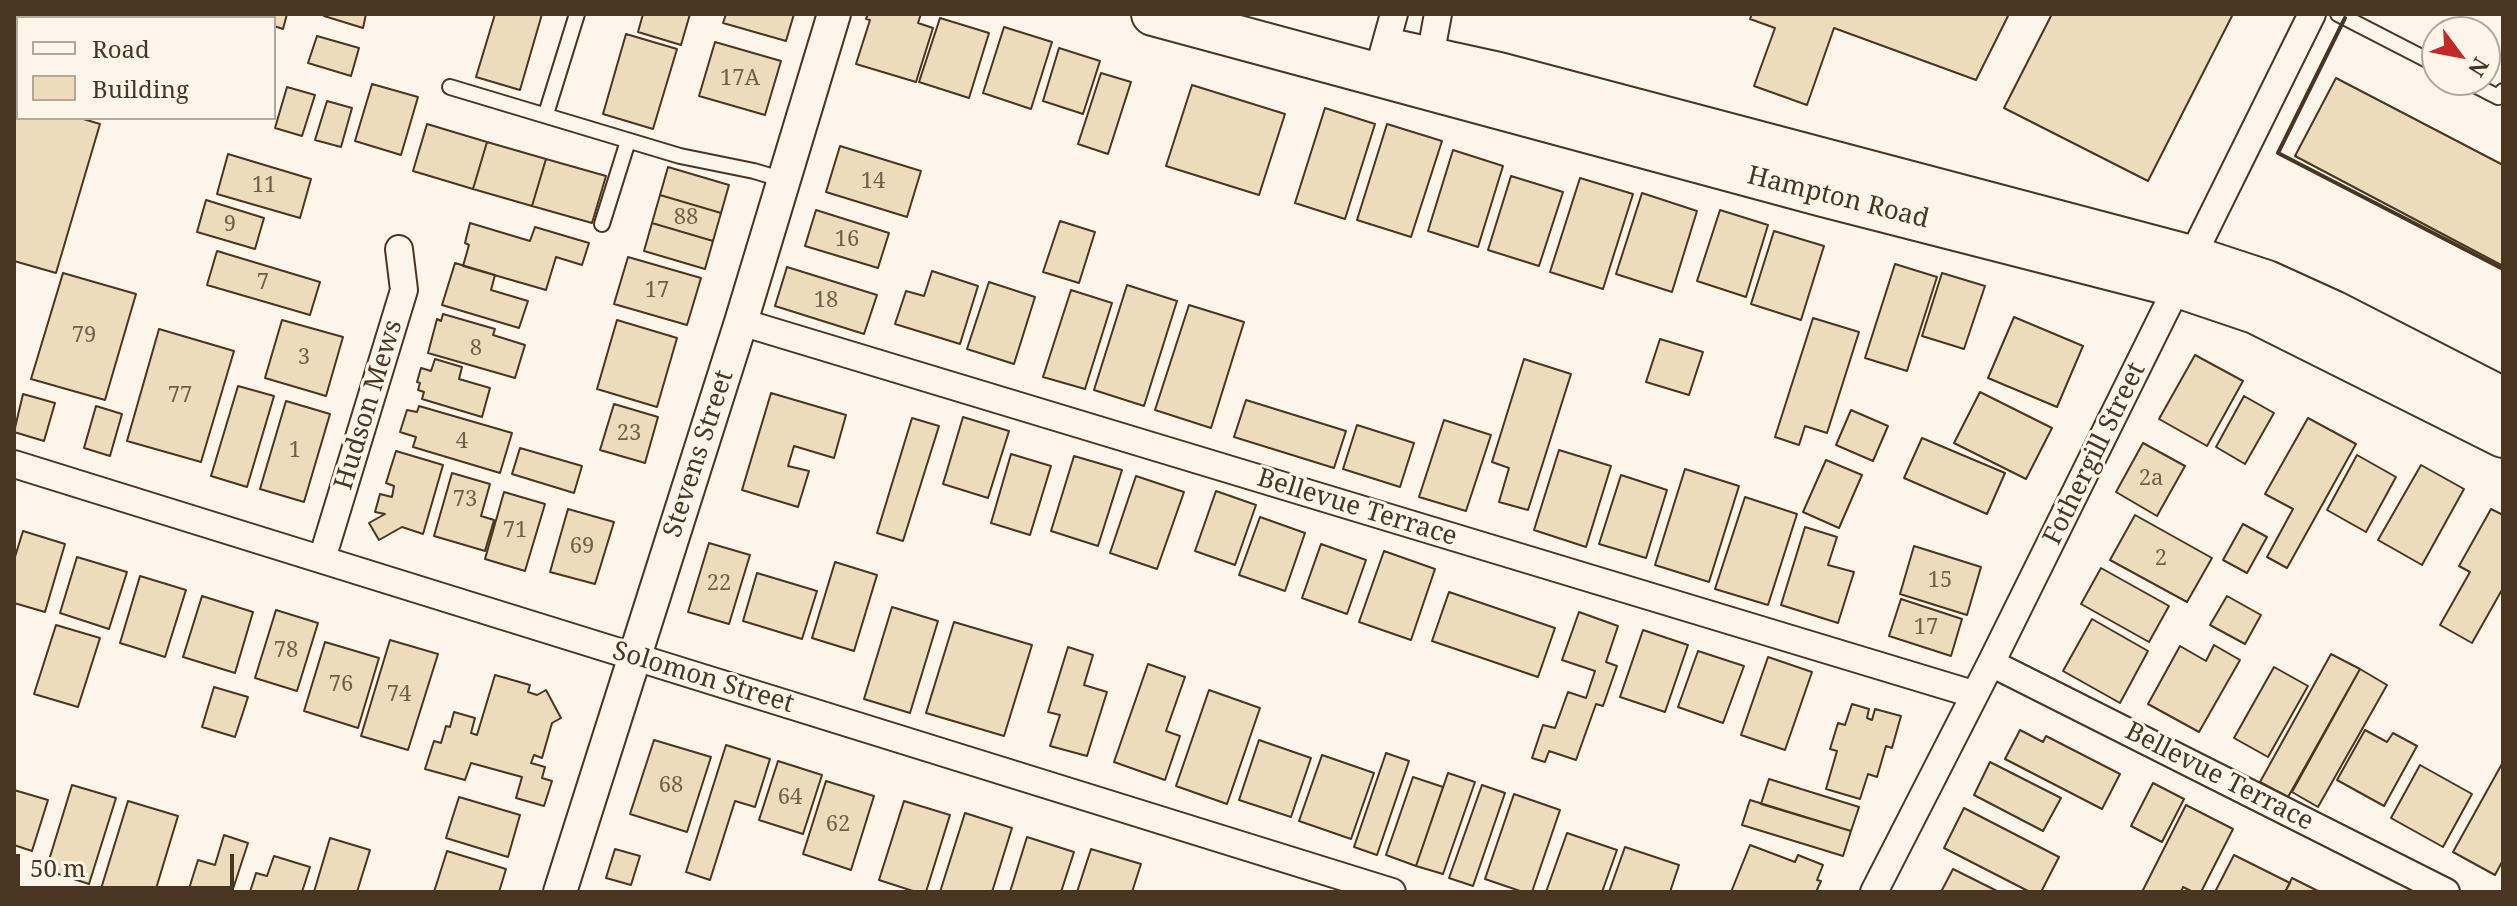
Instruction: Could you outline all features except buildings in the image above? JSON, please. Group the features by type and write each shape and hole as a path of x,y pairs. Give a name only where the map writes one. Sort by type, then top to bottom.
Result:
{"main road":[{"name":"Hampton Road","path":"1153,14 1385,46"},
{"name":"Hampton Road","path":"1237,14 1385,46 1427,72 1499,74 2185,271 2267,282 2333,312 2503,399"},
{"name":"Hampton Road","path":"2185,271 2255,312 2503,436"}],"street":[{"name":"Stevens Street","path":"560,892 741,322 834,14"},
{"path":"1427,72 1438,14"},
{"name":"Fothergill Street","path":"1874,892 1991,663 2312,14"},
{"name":"Hudson Mews","path":"322,559 404,290 399,249"},
{"name":"Bellevue Terrace","path":"741,322 1973,694"},
{"name":"Solomon Street","path":"14,464 1392,892"},
{"name":"Bellevue Terrace","path":"1991,663 2446,892"}],"lane":[{"path":"546,114 577,14"},
{"path":"2338,14 2421,57"},
{"path":"450,87 680,156 784,180"},
{"path":"602,224 628,141"}],"wall":[{"path":"2345,18 2278,153 2503,269"}]}
